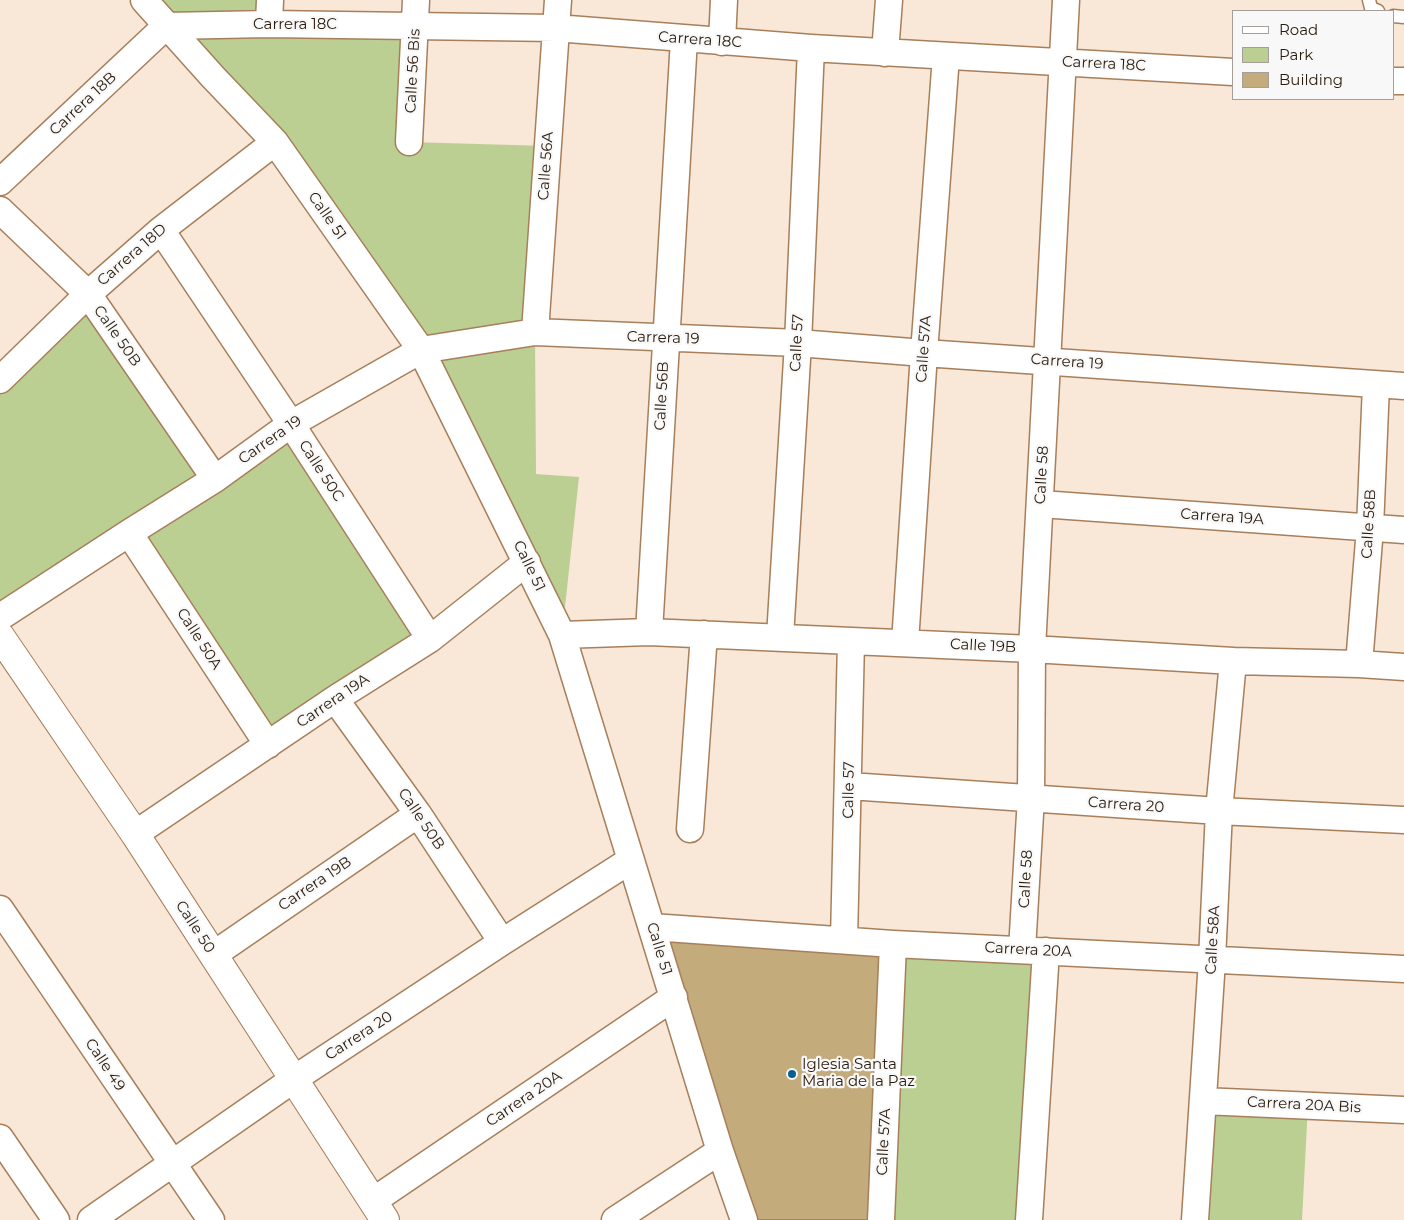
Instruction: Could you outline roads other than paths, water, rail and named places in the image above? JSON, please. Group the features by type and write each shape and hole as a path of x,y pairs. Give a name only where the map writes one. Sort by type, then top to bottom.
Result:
{"street":[{"name":"Calle 51","path":"144,0 275,142 421,350 527,562 562,635 720,1151 744,1220"},
{"name":"Calle 56 Bis","path":"409,142 416,0"},
{"name":"Calle 56A","path":"535,332 558,0"},
{"path":"722,42 724,0"},
{"path":"885,53 888,0"},
{"name":"Calle 58","path":"1029,1220 1034,950 1031,797 1032,649 1066,0"},
{"name":"Carrera 18C","path":"166,26 270,12 415,26 556,28 885,53 1232,72"},
{"name":"Carrera 18B","path":"0,182 166,26"},
{"name":"Calle 56B","path":"649,632 684,39"},
{"name":"Calle 57","path":"780,638 798,343 811,48"},
{"name":"Calle 57A","path":"905,643 946,56"},
{"name":"Carrera 18D","path":"0,380 88,294 161,230 275,142"},
{"name":"Calle 50B","path":"0,210 88,294 216,478"},
{"name":"Calle 50C","path":"161,230 291,424 430,639"},
{"name":"Carrera 19","path":"0,617 216,478 291,424 421,350 535,332 798,343 924,354 1404,386"},
{"name":"Calle 58B","path":"1359,664 1370,528 1376,385"},
{"name":"Carrera 19A","path":"1041,504 1404,530"},
{"name":"Calle 50A","path":"129,533 268,745"},
{"name":"Carrera 19A","path":"134,834 335,699 430,639 527,562"},
{"name":"Calle 19B","path":"562,635 649,632 704,634 1032,649 1233,661 1404,667"},
{"path":"690,829 704,634"},
{"name":"Calle 50","path":"0,636 134,834 379,1211"},
{"name":"Calle 57","path":"844,940 852,641"},
{"name":"Calle 58A","path":"1195,1220 1220,811 1233,661"},
{"name":"Calle 50B","path":"335,699 418,814 502,942"},
{"name":"Carrera 20","path":"849,786 1220,811 1404,820"},
{"name":"Carrera 19B","path":"213,955 418,814"},
{"name":"Carrera 20","path":"91,1220 294,1079 502,942 631,860"},
{"name":"Calle 49","path":"0,909 211,1220"},
{"name":"Carrera 20A","path":"652,927 893,944 1404,970"},
{"name":"Calle 57A","path":"881,1220 893,944"},
{"name":"Carrera 20A","path":"379,1211 674,997"},
{"name":"Carrera 20A Bis","path":"1203,1100 1404,1110"},
{"path":"0,1138 56,1220"},
{"path":"615,1220 720,1151"}],"lane":[{"path":"1370,0 1371,8 1376,10"}],"place":[{"name":"Iglesia Santa Maria de la Paz","path":"792,1074"}]}
